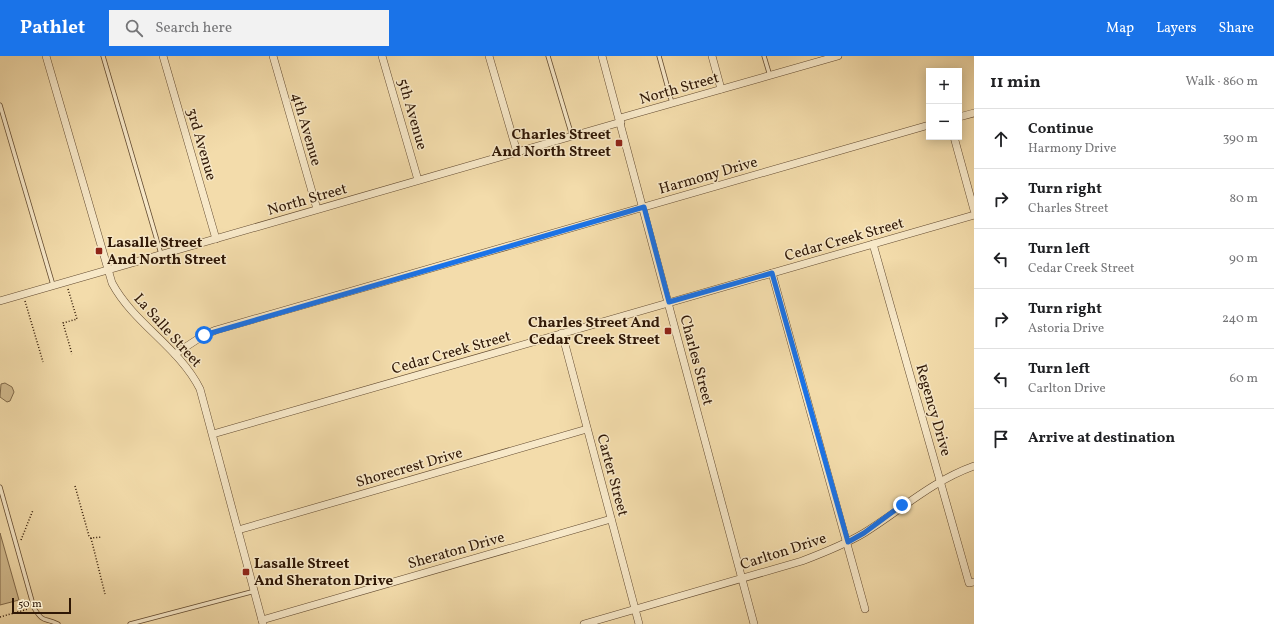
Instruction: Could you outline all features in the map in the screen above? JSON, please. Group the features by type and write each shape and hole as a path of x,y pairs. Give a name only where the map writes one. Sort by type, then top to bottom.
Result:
{"street":[{"name":"La Salle Street","path":"46,56 107,270 115,288 125,303 176,354 186,366 200,389 263,622"},
{"name":"3rd Avenue","path":"163,56 216,239"},
{"name":"4th Avenue","path":"273,56 317,209"},
{"name":"5th Avenue","path":"382,56 418,180"},
{"path":"489,56 517,152"},
{"name":"Charles Street","path":"602,56 644,207 754,624"},
{"path":"712,56 721,90"},
{"name":"North Street","path":"0,300 572,136 620,120 770,76 822,58 838,56"},
{"path":"962,116 974,113"},
{"name":"Harmony Drive","path":"176,354 204,335 216,330 926,126"},
{"path":"955,140 974,210"},
{"name":"Cedar Creek Street","path":"213,434 974,215"},
{"name":"Regency Drive","path":"873,244 940,481 972,583"},
{"path":"772,273 848,542 865,609"},
{"name":"Carter Street","path":"562,333 639,624"},
{"name":"Shorecrest Drive","path":"238,530 587,429"},
{"name":"Carlton Drive","path":"584,624 802,561 848,542 940,481 974,466"},
{"name":"Sheraton Drive","path":"263,622 611,519"}],"lane":[{"path":"103,56 161,254"},
{"path":"548,56 572,136"},
{"path":"659,56 673,104"},
{"path":"764,56 770,76"},
{"path":"0,105 53,285"},
{"path":"0,487 34,608 38,617 45,623 58,624"},
{"path":"130,624 255,591"}],"path":[{"path":"66,282 77,319 63,323 72,354"},
{"path":"23,294 43,362"},
{"path":"75,486 87,531 91,538 105,594"},
{"path":"19,554 22,534 33,510"},
{"path":"91,538 102,537"},
{"path":"0,617 34,608"}],"shaded area":[{"path":"5,383 12,387 14,392 10,401 7,402 0,397 1,384"},
{"path":"0,533 19,600 0,605"}],"place":[{"name":"Charles Street And North Street","path":"619,143"},
{"name":"Lasalle Street And North Street","path":"99,251"},
{"name":"Charles Street And Cedar Creek Street","path":"668,331"},
{"name":"Lasalle Street And Sheraton Drive","path":"246,572"}],"route":[{"path":"204,335 216,330 644,207 669,302 772,273 848,542 864,533 902,505"}]}
